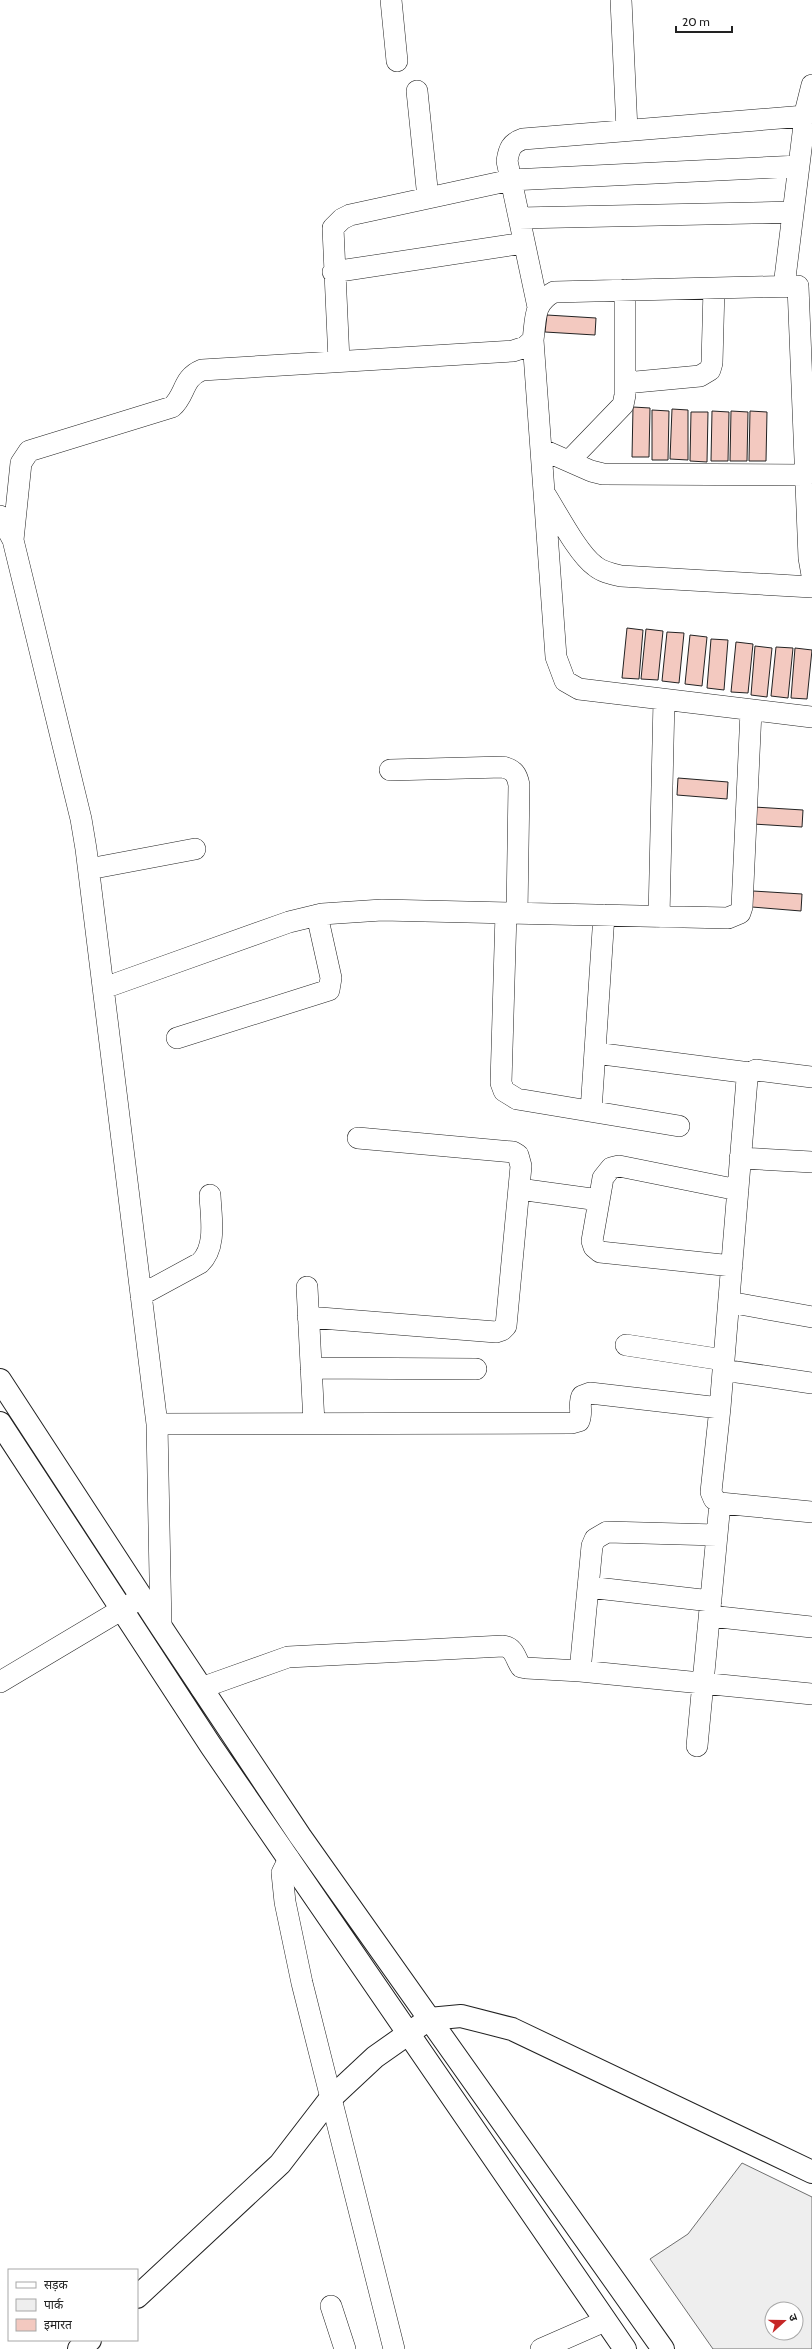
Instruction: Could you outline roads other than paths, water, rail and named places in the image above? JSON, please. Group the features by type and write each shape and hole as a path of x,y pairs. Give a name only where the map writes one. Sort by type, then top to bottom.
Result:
{"main road":[{"path":"0,1380 201,1688 300,1836 663,2349"},
{"path":"0,1423 124,1610 211,1746 625,2349"},
{"path":"138,2296 280,2164 330,2099 375,2057 429,2019 461,2016 512,2029 812,2172"},
{"path":"79,2349 89,2341"}],"street":[{"path":"391,0 397,61"},
{"path":"621,0 627,130"},
{"path":"811,563 806,475 808,434 806,352 798,286 793,212 808,92 812,85"},
{"path":"417,91 428,198"},
{"path":"805,116 523,139 514,142 509,150 507,161 538,307 533,340 556,657 565,681 579,689 751,711 812,717"},
{"path":"339,361 333,272 332,228 342,219 350,215 511,180 799,166"},
{"path":"519,218 793,212"},
{"path":"333,272 524,243"},
{"path":"538,307 544,297 554,292 798,286"},
{"path":"625,383 700,376 710,370 712,363 714,288"},
{"path":"569,461 618,413 623,405 625,383 625,290"},
{"path":"13,540 22,463 29,451 172,407 177,402 193,374 202,370 513,351 525,347 533,340"},
{"path":"541,449 603,474 806,475"},
{"path":"544,491 583,554 595,566 608,573 621,576 812,587"},
{"path":"0,516 13,540 79,811 89,869 157,1424 161,1627"},
{"path":"659,917 664,700"},
{"path":"104,988 289,922 317,915 382,910 728,918 740,912 751,711"},
{"path":"390,770 504,767 512,769 518,776 520,785 501,1083 504,1091 517,1099 679,1126"},
{"path":"89,869 195,849"},
{"path":"177,1038 329,990 331,978 317,915"},
{"path":"590,1111 604,915"},
{"path":"595,1053 750,1073 756,1070 812,1077"},
{"path":"750,1073 747,1079 720,1408 711,1492 714,1499 720,1503 812,1512"},
{"path":"308,1317 496,1332 502,1330 506,1326 519,1189 520,1160 518,1155 513,1152 358,1138"},
{"path":"740,1158 812,1162"},
{"path":"732,1266 600,1252 594,1247 592,1241 599,1200 606,1172 611,1168 619,1166 738,1190"},
{"path":"519,1189 599,1200"},
{"path":"141,1295 200,1263 208,1256 211,1244 210,1196"},
{"path":"307,1288 314,1423"},
{"path":"729,1302 812,1317"},
{"path":"626,1345 812,1382"},
{"path":"311,1368 476,1369"},
{"path":"157,1424 572,1423 580,1421 582,1415 579,1403 582,1396 590,1393 720,1408"},
{"path":"697,1746 720,1503"},
{"path":"580,1672 592,1546 595,1539 600,1534 607,1532 717,1535"},
{"path":"588,1587 812,1627"},
{"path":"0,1682 142,1598"},
{"path":"201,1688 288,1657 504,1646 509,1647 514,1651 521,1667 526,1668 812,1694"},
{"path":"289,1859 282,1873 284,1902 330,2099 394,2349"},
{"path":"331,2306 345,2349"},
{"path":"541,2349 605,2321"}]}
